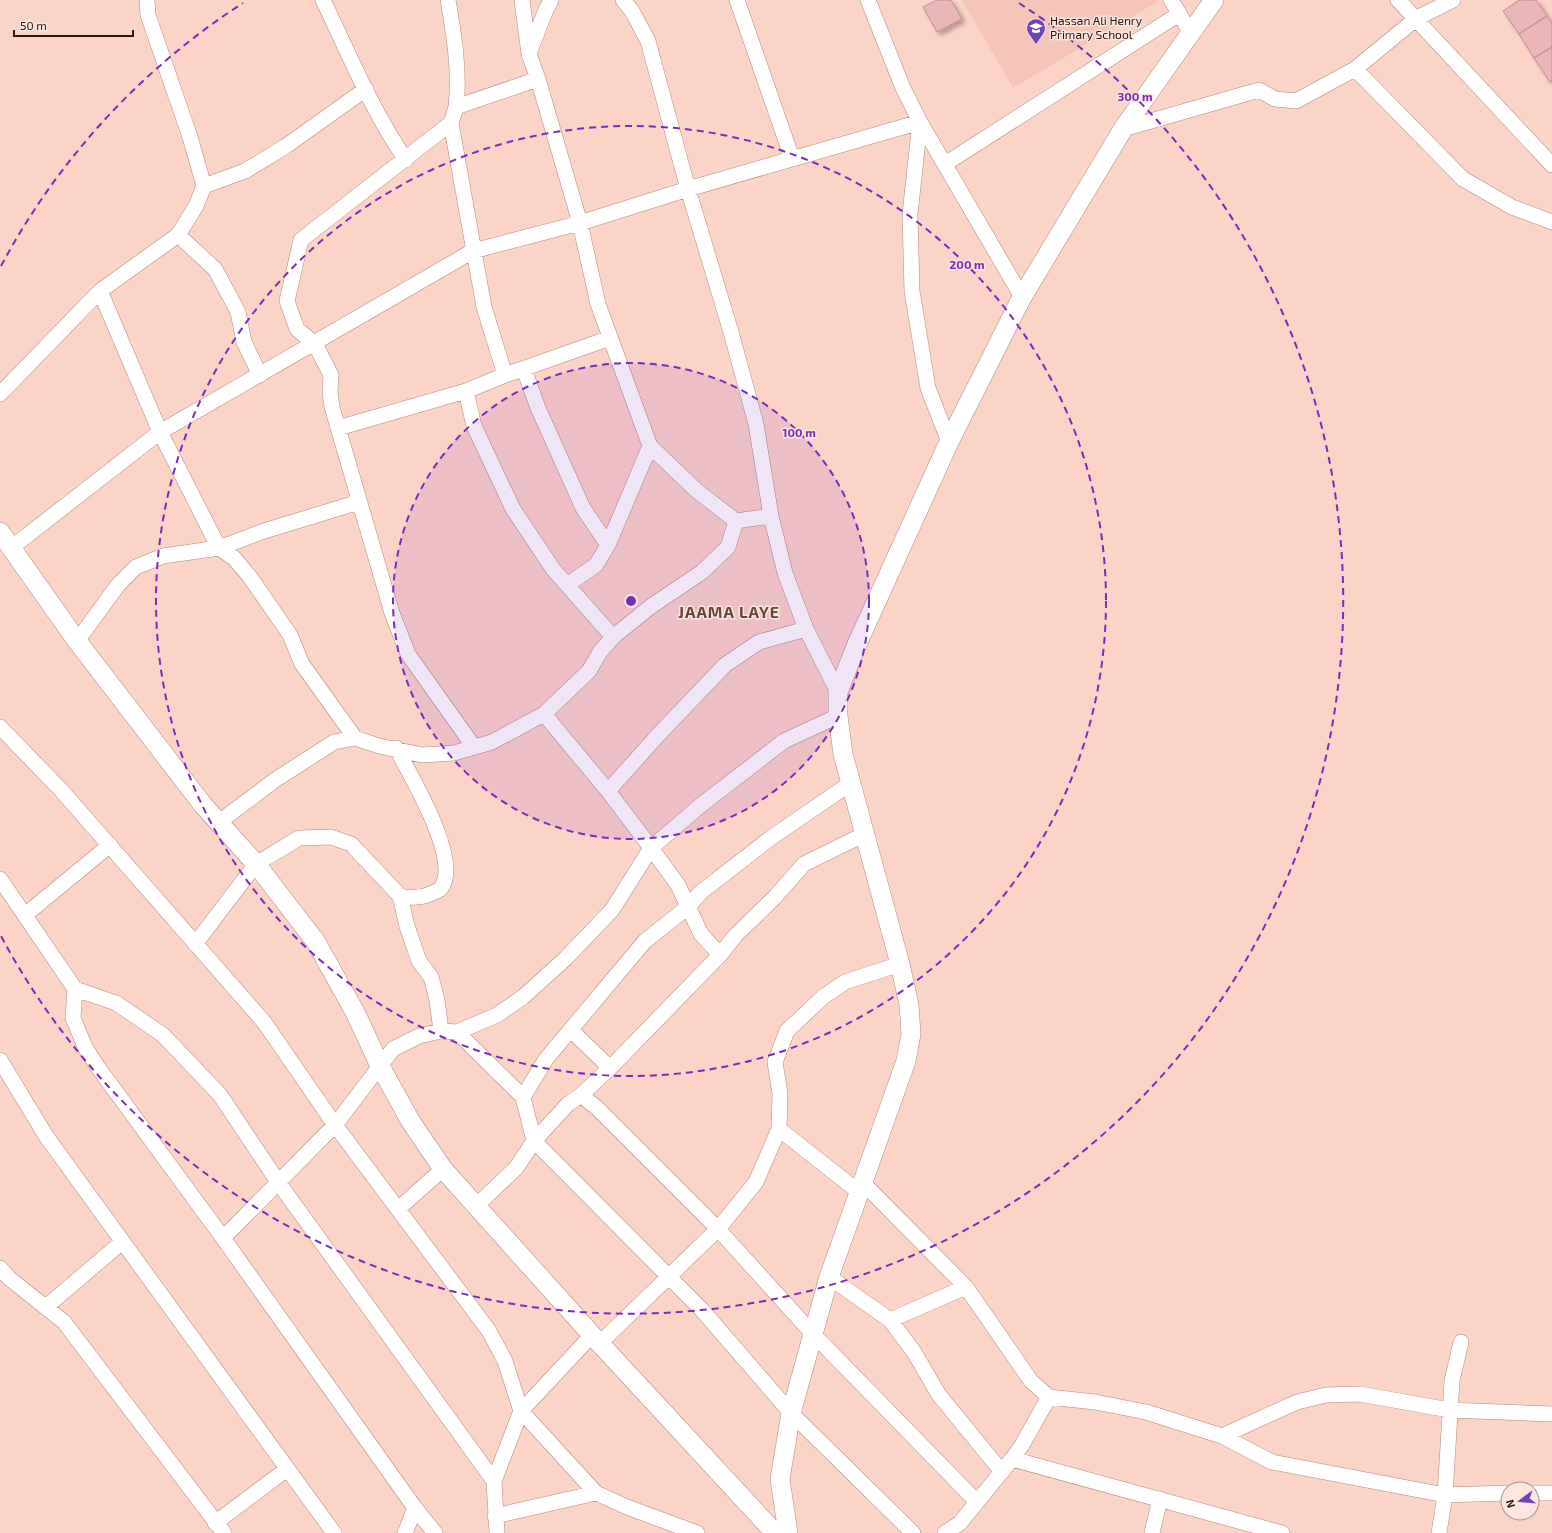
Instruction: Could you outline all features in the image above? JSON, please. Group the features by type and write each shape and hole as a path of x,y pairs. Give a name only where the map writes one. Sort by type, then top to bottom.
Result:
{"street":[{"path":"0,394 100,291 178,235 196,206 204,186 190,137 148,15 147,0"},
{"path":"323,0 366,89 406,160"},
{"path":"448,0 455,39 458,88 456,107 451,123 484,307 505,375"},
{"path":"522,0 529,54 538,79 580,223 598,304 650,446 697,491 736,521 771,516"},
{"path":"529,54 551,0"},
{"path":"623,0 632,10 648,40 688,189 731,332 756,424 771,516 785,573 806,629 838,692"},
{"path":"737,0 792,158"},
{"path":"868,0 903,88 920,122 1022,297"},
{"path":"1171,0 1190,32"},
{"path":"788,1533 780,1479 791,1412 829,1277 906,1061 911,1034 909,1005 900,964 843,754 838,716 838,692 856,644 949,442 1022,297 1123,129 1214,0"},
{"path":"1398,0 1417,18 1552,165"},
{"path":"1123,129 1259,90 1275,99 1296,101 1355,69 1417,18 1453,0"},
{"path":"945,164 1180,14"},
{"path":"1355,69 1464,179 1512,207 1552,222"},
{"path":"456,107 538,79"},
{"path":"204,186 245,171 286,146 366,89"},
{"path":"11,548 160,432 315,344 473,251 580,223 792,158 920,122"},
{"path":"920,122 910,214 912,291 928,388 949,442"},
{"path":"451,123 406,160 301,240 287,301 298,329 315,344 331,375 330,392 338,428 392,613 408,654 474,748"},
{"path":"178,235 215,269 238,312 244,342 260,375"},
{"path":"100,291 160,432 219,548 234,558 250,577 290,635 302,664 355,738"},
{"path":"338,428 466,391 505,375 610,338"},
{"path":"524,369 538,408 583,508 608,545"},
{"path":"466,391 474,426 513,509 553,569 613,637"},
{"path":"567,585 596,565 608,545 650,446"},
{"path":"77,641 118,585 136,567 163,556 219,548 359,502"},
{"path":"219,822 303,761 334,742 355,738 379,746 396,748 422,755 454,753 492,742 544,714 589,671 600,652 613,637 650,607 702,572 728,547 736,521"},
{"path":"0,532 77,641 203,806 256,864 316,942 356,1014 380,1066 411,1122 443,1169 596,1339 775,1533"},
{"path":"608,791 659,734 725,665 759,642 806,629"},
{"path":"544,714 608,791 651,848 678,885 701,934 720,955"},
{"path":"223,1238 335,1125 393,1049 419,1036 441,1032 457,1032 497,1016 523,997 566,959 612,910 651,848 701,805 784,741 838,716"},
{"path":"0,727 62,790 264,1022 335,1125 489,1331 504,1361 521,1411 596,1493 627,1507 697,1533"},
{"path":"396,748 439,832 445,865 445,880 440,889 427,895 410,898 400,896"},
{"path":"523,1097 546,1059 645,941 688,907 701,892 772,837 851,783"},
{"path":"476,1206 516,1168 534,1141 568,1104 581,1095 610,1068 720,955 735,936 774,898 804,864 865,834"},
{"path":"195,944 256,864 299,838 331,838 352,844 400,896 406,926 419,961 432,977 437,1000 441,1032"},
{"path":"25,915 110,845"},
{"path":"0,879 75,989 116,1003 163,1035 220,1096 278,1182 494,1481"},
{"path":"497,1533 494,1481 521,1411 596,1339 669,1277 718,1229 756,1182 779,1129 780,1094 775,1062 787,1031 823,997 845,982 900,964"},
{"path":"75,989 73,1018 93,1060 435,1533"},
{"path":"571,1030 610,1068"},
{"path":"457,1032 523,1097 534,1141 702,1310 791,1412 913,1533"},
{"path":"0,1060 46,1136 334,1533"},
{"path":"581,1095 598,1109 718,1229 812,1333 977,1502"},
{"path":"779,1129 861,1187 966,1286 1032,1381 1049,1397 1095,1402 1146,1412 1222,1436 1272,1462 1445,1494 1500,1493"},
{"path":"398,1209 443,1169"},
{"path":"46,1306 122,1242"},
{"path":"0,1268 9,1278 46,1306 64,1322 220,1528 287,1469"},
{"path":"829,1277 890,1320 914,1352 939,1395 1002,1472"},
{"path":"890,1320 966,1286"},
{"path":"1438,1533 1445,1494 1449,1410 1452,1381 1461,1342"},
{"path":"1222,1436 1297,1402 1326,1395 1360,1394 1449,1410 1552,1414"},
{"path":"945,1533 960,1523 1012,1459 1022,1445 1049,1397"},
{"path":"1012,1459 1282,1533"},
{"path":"1540,1493 1552,1492"},
{"path":"495,1516 596,1493"},
{"path":"1152,1533 1160,1499"},
{"path":"405,1533 416,1508"}],"shaded area":[{"name":"Hassan Ali Henry Primary School","path":"962,0 1156,0 1157,2 1013,88"}],"building":[{"path":"937,0 951,0 962,19 937,32 923,7"},
{"path":"1519,0 1536,0 1547,16 1519,34 1503,11"},
{"path":"1547,16 1552,24 1552,47 1534,58 1519,34"},
{"path":"1552,47 1552,81 1550,82 1534,58"}],"place":[{"name":"Hassan Ali Henry Primary School","path":"1036,45"}],"district":[{"name":"JAAMA LAYE","path":"729,612"}]}
